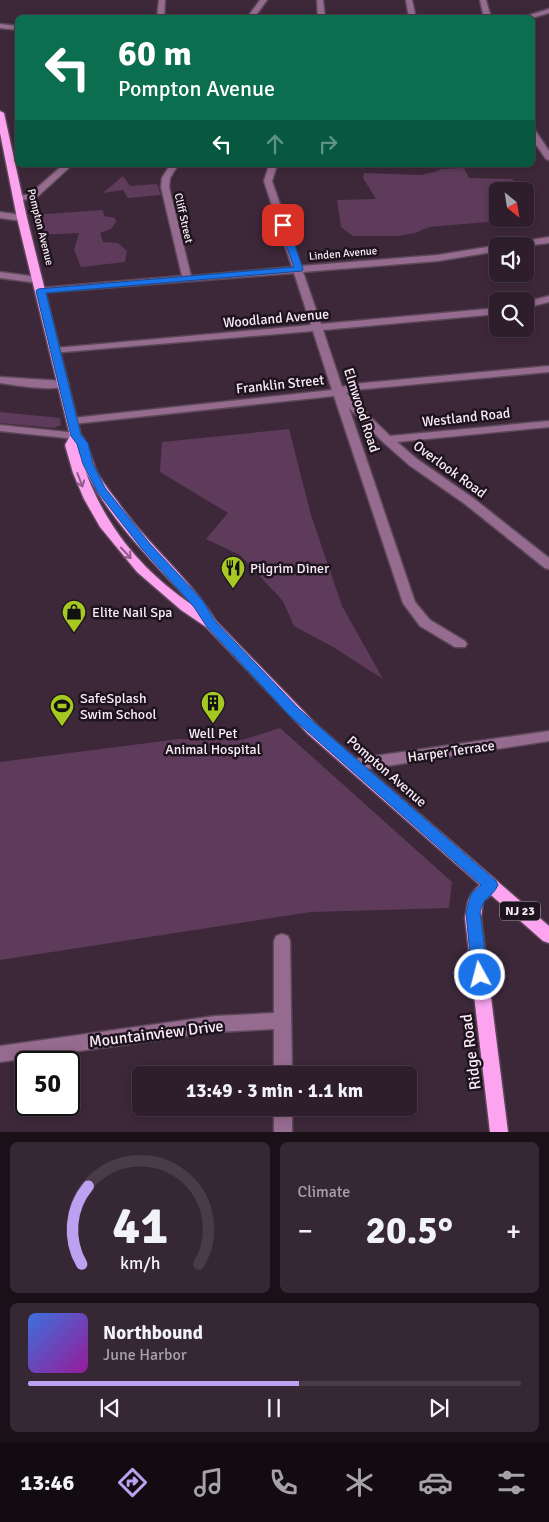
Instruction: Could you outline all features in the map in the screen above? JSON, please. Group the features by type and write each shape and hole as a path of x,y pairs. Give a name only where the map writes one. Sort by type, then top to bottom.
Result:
{"main road":[{"name":"Pompton Avenue","path":"0,113 22,218 76,436 82,443 88,464 100,489 146,547 199,604 211,624 295,713 549,936"},
{"name":"Pompton Avenue","path":"76,436 70,445 78,474 86,494 111,534 139,565 177,601 211,624"},
{"name":"Ridge Road","path":"491,885 476,898 473,918 499,1132"}],"street":[{"path":"160,15 162,0"},
{"path":"252,15 264,0"},
{"path":"320,0 322,15"},
{"path":"410,0 412,15"},
{"path":"483,0 487,15"},
{"path":"534,15 549,11"},
{"path":"0,26 15,28"},
{"path":"535,136 546,149"},
{"path":"18,199 33,196 66,167"},
{"name":"Cliff Street","path":"173,167 166,178 165,187 187,278"},
{"name":"Elmwood Road","path":"272,167 268,181 319,328 409,603 425,623 460,644"},
{"path":"0,215 22,218"},
{"path":"534,242 549,240"},
{"name":"Linden Avenue","path":"0,276 39,286 187,278 438,258 489,250"},
{"path":"534,303 549,299"},
{"name":"Woodland Avenue","path":"56,351 489,312"},
{"name":"Franklin Street","path":"73,421 330,394 353,387 549,369"},
{"path":"0,380 64,384"},
{"name":"Overlook Road","path":"340,391 386,440 413,462 469,501 549,565"},
{"name":"Westland Road","path":"386,440 549,424"},
{"path":"0,428 76,436"},
{"name":"Harper Terrace","path":"354,765 549,736"},
{"path":"282,942 283,1066"},
{"name":"Mountainview Drive","path":"0,1054 215,1024 282,1022"},
{"path":"283,1116 283,1132"}],"shaded area":[{"path":"464,168 469,178 512,179 515,182 489,182 489,222 429,227 415,233 398,236 353,236 341,227 337,200 376,199 363,178 364,173 421,175 441,169"},
{"path":"123,176 130,186 157,184 161,195 128,198 123,190 103,193"},
{"path":"103,210 104,216 115,218 116,222 111,229 100,233 103,242 118,243 127,251 125,262 81,267 74,250 79,233 36,235 32,215"},
{"path":"0,412 60,418 61,425 54,428 0,423"},
{"path":"289,429 311,515 342,606 383,679 333,647 294,626 283,601 240,555 206,539 228,513 160,472 162,442"},
{"path":"280,728 452,882 449,908 311,912 0,960 0,762 179,739 242,740"}],"place":[{"name":"Pilgrim Diner","path":"233,589"},
{"name":"Elite Nail Spa","path":"74,633"},
{"name":"Well Pet Animal Hospital","path":"213,724"},
{"name":"SafeSplash Swim School","path":"62,727"}],"route":[{"path":"283,225 299,269 41,291 76,436 82,443 88,464 100,489 162,566 199,604 211,624 313,730 491,885 476,898 473,912 480,975"}]}
